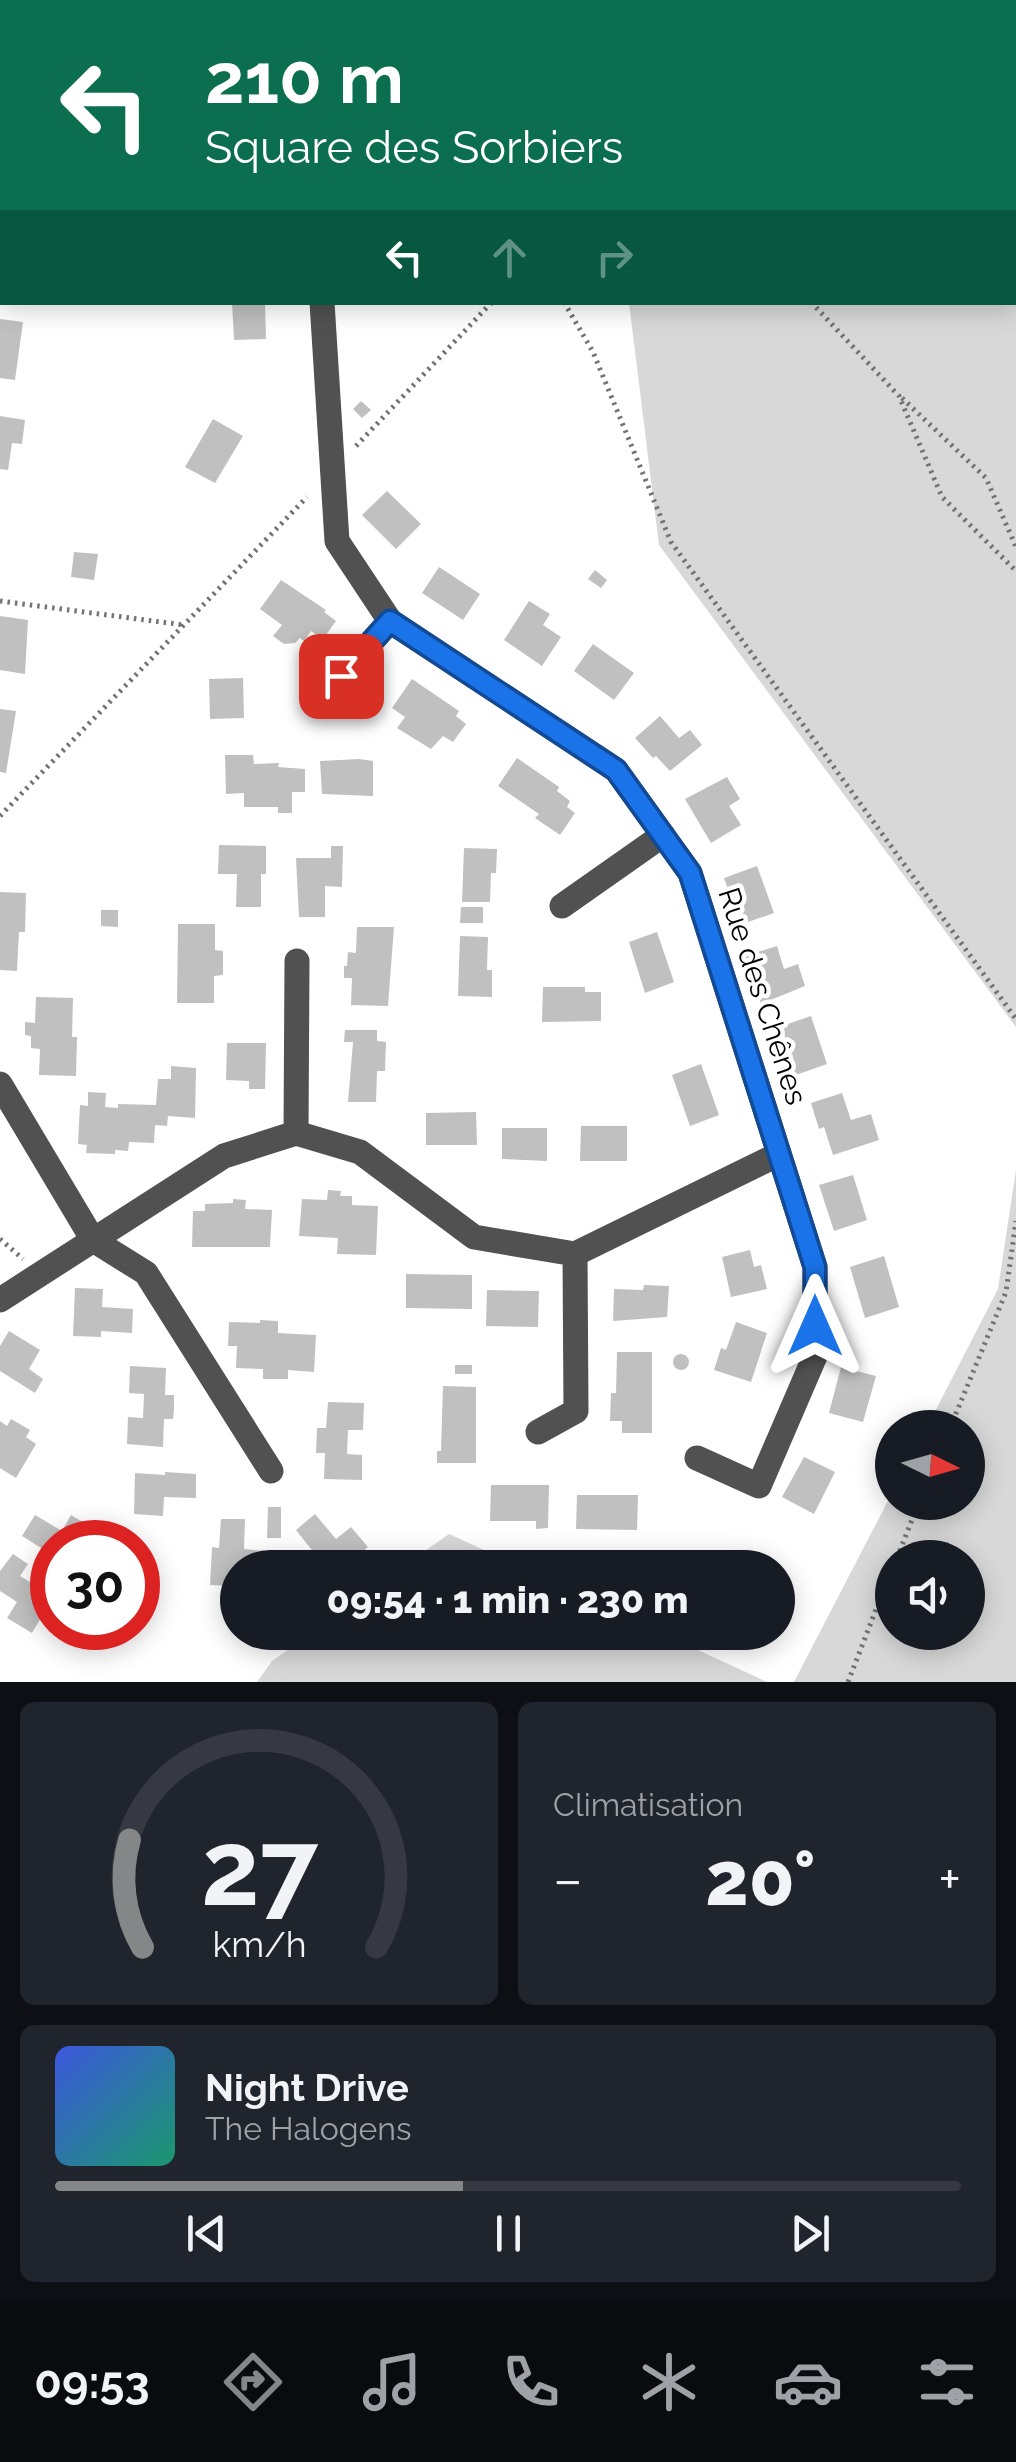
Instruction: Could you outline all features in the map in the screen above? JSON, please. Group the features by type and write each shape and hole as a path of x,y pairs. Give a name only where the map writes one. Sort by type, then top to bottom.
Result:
{"street":[{"name":"Rue des Chênes","path":"322,305 337,541 390,621 616,770 690,873 815,1267 815,1356 759,1486 697,1458"},
{"path":"317,703 390,621"},
{"path":"562,906 662,834"},
{"path":"296,1134 297,961"},
{"path":"0,1084 93,1240 146,1273 272,1471"},
{"path":"0,1300 224,1156 296,1134 360,1152 474,1237 575,1254 779,1154"},
{"path":"538,1432 576,1411 575,1254"}],"path":[{"path":"0,816 489,305"},
{"path":"566,305 593,352 671,542 1016,1019"},
{"path":"814,305 899,396 986,478 1016,547"},
{"path":"899,396 942,497 1016,571"},
{"path":"0,601 184,625"},
{"path":"957,1410 1006,1292 1016,1221"},
{"path":"848,1682 875,1612"}],"shaded area":[{"path":"629,305 1016,305 1016,1027 659,545"},
{"path":"1016,1170 1016,1682 794,1682 878,1520 985,1520 985,1410 936,1410 998,1289"},
{"path":"449,1534 484,1550 426,1550"},
{"path":"288,1650 698,1650 767,1682 257,1682 272,1661"}],"building":[{"path":"232,305 265,305 266,339 234,340"},
{"path":"0,319 23,322 15,380 0,378"},
{"path":"361,401 371,410 362,418 353,409"},
{"path":"0,416 25,420 22,444 12,443 8,470 0,469"},
{"path":"213,419 243,436 215,483 185,467"},
{"path":"387,491 421,524 396,549 362,515"},
{"path":"74,552 98,554 94,580 71,577"},
{"path":"439,567 480,594 463,620 422,593"},
{"path":"595,570 607,580 601,588 588,579"},
{"path":"281,580 336,621 323,639 311,631 304,641 300,638 284,644 273,636 282,625 260,609"},
{"path":"529,601 550,614 543,625 561,637 542,666 504,640"},
{"path":"0,616 28,620 25,674 0,670"},
{"path":"593,644 634,673 614,700 574,671"},
{"path":"243,678 244,718 210,719 209,679"},
{"path":"412,679 459,711 456,716 466,724 453,742 443,736 431,749 397,728 405,717 392,708"},
{"path":"0,709 16,711 6,773 0,772"},
{"path":"660,716 679,738 690,730 702,745 670,771 635,738"},
{"path":"225,755 253,755 254,764 279,763 278,767 305,769 305,792 292,792 292,813 278,813 278,807 244,807 244,793 226,794"},
{"path":"517,758 559,787 557,791 570,801 567,807 575,813 560,835 535,818 539,814 498,786"},
{"path":"320,761 373,761 373,796 322,794"},
{"path":"727,777 740,799 729,806 741,825 711,843 685,799"},
{"path":"219,845 266,846 261,907 236,907 237,874 218,874"},
{"path":"331,846 343,846 342,887 325,886 325,917 299,917 296,858 331,858"},
{"path":"464,848 497,849 490,902 462,902"},
{"path":"757,866 774,913 745,923 724,878"},
{"path":"0,892 26,893 25,932 19,932 17,971 0,970"},
{"path":"461,907 483,907 483,923 460,923"},
{"path":"101,910 118,910 118,927 101,926"},
{"path":"178,924 215,924 215,950 223,951 223,975 214,976 214,1003 177,1003"},
{"path":"357,927 394,927 388,1006 351,1005 352,978 344,978 344,966 348,952 356,953"},
{"path":"657,932 674,982 645,993 629,942"},
{"path":"460,936 488,937 487,970 492,970 492,997 458,996"},
{"path":"777,946 784,969 798,964 805,986 761,1004 745,956"},
{"path":"543,987 585,987 585,992 601,992 601,1021 542,1022"},
{"path":"36,997 73,998 76,1076 39,1075 40,1049 31,1048 31,1036 25,1035 25,1022 35,1023"},
{"path":"811,1016 827,1064 793,1076 783,1046 787,1044 782,1026"},
{"path":"345,1030 377,1030 377,1041 386,1042 385,1071 377,1071 376,1102 348,1102 353,1042 344,1042"},
{"path":"227,1043 266,1043 265,1089 249,1089 249,1081 226,1080"},
{"path":"701,1064 719,1115 690,1126 672,1075"},
{"path":"171,1066 196,1068 195,1118 168,1116 167,1126 155,1125 154,1143 129,1142 128,1151 115,1150 115,1154 86,1153 87,1145 78,1144 80,1105 88,1106 88,1092 106,1093 105,1107 156,1105 158,1079 171,1079"},
{"path":"842,1093 851,1120 871,1114 879,1140 833,1155 811,1103"},
{"path":"476,1112 477,1145 426,1145 426,1113"},
{"path":"581,1126 627,1126 627,1161 580,1161"},
{"path":"502,1128 547,1128 547,1161 502,1159"},
{"path":"853,1175 867,1220 834,1231 819,1185"},
{"path":"328,1190 352,1196 352,1205 378,1206 376,1255 337,1254 338,1238 299,1236 302,1199 327,1200"},
{"path":"233,1199 246,1200 245,1209 272,1210 270,1247 192,1247 193,1211 205,1211 205,1204 233,1203"},
{"path":"750,1250 754,1267 761,1265 767,1289 731,1297 722,1257"},
{"path":"884,1256 899,1307 865,1318 850,1267"},
{"path":"406,1274 472,1275 472,1309 406,1308"},
{"path":"644,1285 669,1286 667,1317 613,1321 614,1289 643,1290"},
{"path":"75,1288 103,1289 102,1307 133,1309 132,1333 101,1331 101,1337 73,1336"},
{"path":"487,1290 539,1291 538,1327 486,1326"},
{"path":"278,1321 278,1333 316,1335 314,1372 288,1370 288,1379 263,1379 263,1369 236,1368 237,1346 228,1346 229,1322"},
{"path":"736,1322 767,1333 751,1382 714,1370"},
{"path":"9,1331 40,1350 29,1369 43,1379 35,1393 0,1371 0,1346"},
{"path":"617,1352 652,1352 652,1433 622,1433 622,1421 610,1421 611,1393 616,1393"},
{"path":"681,1354 689,1362 681,1370 673,1362"},
{"path":"455,1365 472,1365 472,1374 455,1374"},
{"path":"130,1366 166,1368 165,1395 174,1395 174,1409 173,1419 164,1419 163,1447 127,1444 128,1417 143,1418 144,1394 129,1393"},
{"path":"841,1367 876,1376 863,1422 829,1413"},
{"path":"443,1386 476,1387 476,1463 437,1463 437,1451 441,1451"},
{"path":"328,1402 364,1403 363,1430 348,1430 347,1454 362,1455 362,1480 324,1479 325,1453 316,1453 317,1428 326,1428"},
{"path":"11,1419 30,1430 26,1437 36,1444 16,1478 0,1468 0,1421 7,1426"},
{"path":"804,1457 835,1472 814,1514 782,1497"},
{"path":"135,1473 196,1474 196,1498 164,1497 163,1516 134,1514"},
{"path":"491,1485 549,1485 548,1528 536,1529 536,1521 490,1521"},
{"path":"577,1495 638,1495 637,1530 576,1529"},
{"path":"268,1507 281,1507 281,1538 267,1538"},
{"path":"315,1514 336,1539 351,1527 368,1547 312,1550 296,1530"},
{"path":"221,1519 245,1519 244,1549 254,1550 220,1550 220,1585 210,1585 212,1547 219,1548"},
{"path":"30,1523 30,1541 22,1536"},
{"path":"13,1554 28,1564 20,1576 30,1582 30,1632 7,1618 17,1602 0,1591 0,1571"}],"route":[{"path":"341,676 390,621 616,770 690,873 815,1267 815,1326"}]}
